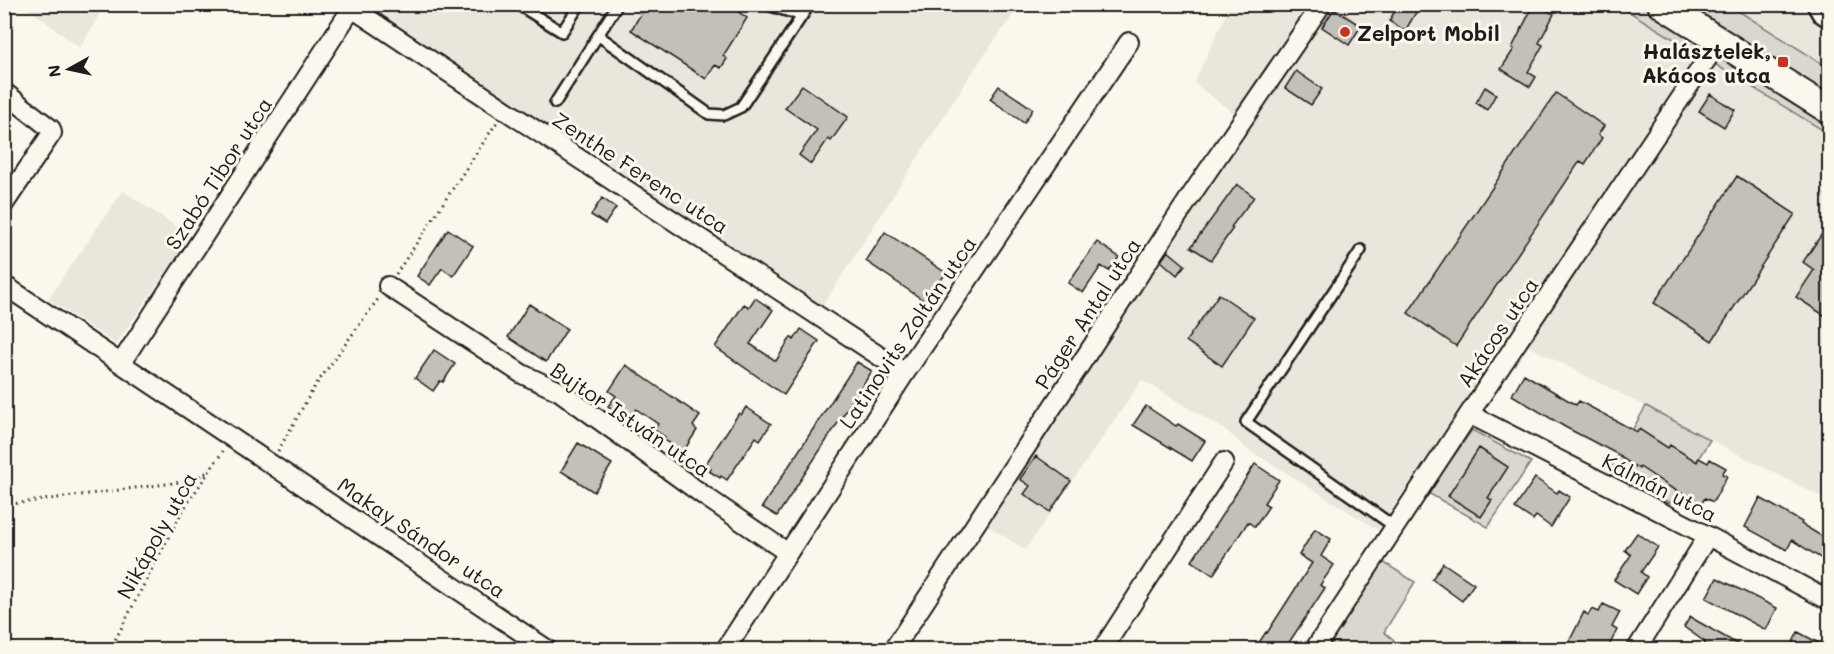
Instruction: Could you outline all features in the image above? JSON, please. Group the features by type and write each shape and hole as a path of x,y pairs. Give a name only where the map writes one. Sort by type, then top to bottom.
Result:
{"main road":[{"path":"1661,4 1830,111"}],"street":[{"name":"Páger Antal utca","path":"893,650 1194,191 1322,4"},
{"name":"Szabó Tibor utca","path":"121,363 352,8"},
{"name":"Zenthe Ferenc utca","path":"352,8 514,117 905,372"},
{"name":"Akácos utca","path":"1314,650 1719,41"},
{"name":"Latinovits Zoltán utca","path":"725,650 905,372 1130,42"},
{"path":"4,92 51,129 52,133 4,204"},
{"name":"Makay Sándor utca","path":"4,285 548,650"},
{"name":"Bujtor István utca","path":"388,286 522,374 559,391 706,498 788,553"},
{"name":"Kálmán utca","path":"1469,414 1830,601"},
{"path":"1102,650 1224,462"},
{"path":"1636,650 1708,536"}],"lane":[{"path":"517,4 562,32 579,5"},
{"path":"555,103 618,4"},
{"path":"765,4 802,16"},
{"path":"599,36 709,114 718,116 730,114 741,107 810,4"},
{"path":"1811,4 1818,16 1830,24"},
{"path":"1361,250 1246,422 1395,527"}],"path":[{"name":"Nikápoly utca","path":"110,650 181,513 233,438"},
{"path":"4,504 189,481 209,471"}],"shaded area":[{"path":"24,5 105,5 80,48"},
{"path":"364,5 1020,5 971,74 822,307 502,101"},
{"path":"1220,5 1618,5 1829,134 1829,501 1530,347 1511,334 1378,530 1246,448 1227,431 1142,380 1025,550 972,515 1240,118 1194,83 1228,10"},
{"path":"1618,5 1729,5 1829,68 1829,134"},
{"path":"1729,5 1829,5 1829,68 1759,23"},
{"path":"123,191 191,236 116,344 48,299"},
{"path":"1646,406 1710,440 1670,503 1609,471"},
{"path":"1472,430 1531,462 1488,527 1428,493"},
{"path":"1383,562 1415,582 1384,632 1394,640 1388,649 1327,649"}],"building":[{"path":"647,4 727,4 747,18 723,56 727,59 721,68 715,65 706,79 631,30"},
{"path":"1399,4 1421,4 1405,31 1389,21"},
{"path":"1534,4 1554,14 1539,43 1543,45 1528,72 1536,77 1530,87 1501,69 1514,49 1512,48"},
{"path":"1334,9 1361,26 1349,45 1322,27"},
{"path":"1296,71 1322,89 1311,105 1285,88"},
{"path":"802,85 848,117 831,141 828,139 811,164 799,155 817,130 785,108"},
{"path":"999,86 1033,109 1024,123 990,99"},
{"path":"1485,87 1496,94 1487,110 1476,103"},
{"path":"1556,93 1604,126 1598,135 1602,138 1585,164 1580,161 1456,346 1408,313"},
{"path":"1710,94 1735,110 1724,127 1699,111"},
{"path":"1737,176 1795,214 1712,341 1654,303"},
{"path":"1237,184 1254,197 1231,227 1233,228 1211,260 1191,247"},
{"path":"602,198 616,208 605,224 591,215"},
{"path":"1830,222 1830,319 1796,297 1814,270 1803,262"},
{"path":"448,229 473,246 453,276 442,268 430,285 417,276"},
{"path":"885,232 946,273 926,302 866,261"},
{"path":"1097,242 1119,257 1109,271 1101,266 1083,293 1068,283"},
{"path":"1168,251 1185,265 1177,275 1161,261"},
{"path":"1219,294 1254,318 1222,366 1186,341"},
{"path":"755,298 773,310 750,344 776,361 791,337 794,340 801,329 819,341 784,395 715,347 744,304 749,307"},
{"path":"529,304 567,329 546,362 508,337"},
{"path":"434,350 455,364 443,382 440,381 433,391 415,378"},
{"path":"857,362 872,371 777,516 762,507"},
{"path":"626,365 700,416 693,426 697,430 683,452 663,439 665,437 654,430 658,424 636,409 629,420 608,406 616,396 609,391"},
{"path":"1524,374 1576,405 1579,401 1637,432 1639,429 1668,448 1670,445 1697,462 1699,458 1708,463 1710,459 1726,468 1722,474 1727,476 1713,502 1705,498 1701,504 1512,395"},
{"path":"1146,406 1176,426 1178,424 1205,441 1192,461 1133,425"},
{"path":"746,407 771,424 760,440 756,437 727,480 721,476 720,478 709,471 711,469 705,465 739,413 741,415"},
{"path":"578,443 612,464 594,492 561,471"},
{"path":"1479,448 1508,467 1488,498 1492,500 1481,517 1448,496"},
{"path":"1036,456 1071,481 1050,512 1024,494 1030,486 1020,479"},
{"path":"1255,464 1279,480 1264,503 1269,506 1255,527 1248,522 1213,575 1192,561"},
{"path":"1535,478 1557,493 1559,490 1570,497 1551,527 1536,516 1533,520 1515,508"},
{"path":"1760,498 1830,541 1830,564 1792,540 1787,550 1745,527"},
{"path":"1315,529 1331,539 1321,556 1334,565 1320,585 1325,588 1284,650 1254,650 1312,563 1299,555"},
{"path":"1637,533 1658,547 1641,572 1647,577 1636,594 1614,580 1631,555 1625,550"},
{"path":"1443,563 1474,584 1462,601 1432,579"},
{"path":"1717,578 1777,608 1766,630 1706,598"},
{"path":"1603,604 1620,612 1612,627 1617,630 1607,650 1565,650 1584,612 1588,615 1592,609 1599,612"},
{"path":"1690,617 1748,650 1701,650 1705,642 1684,627"},
{"path":"1798,632 1830,649 1830,650 1789,650"}],"place":[{"name":"Zelport Mobil","path":"1345,32"},
{"name":"Halásztelek, Akácos utca","path":"1783,62"}]}
